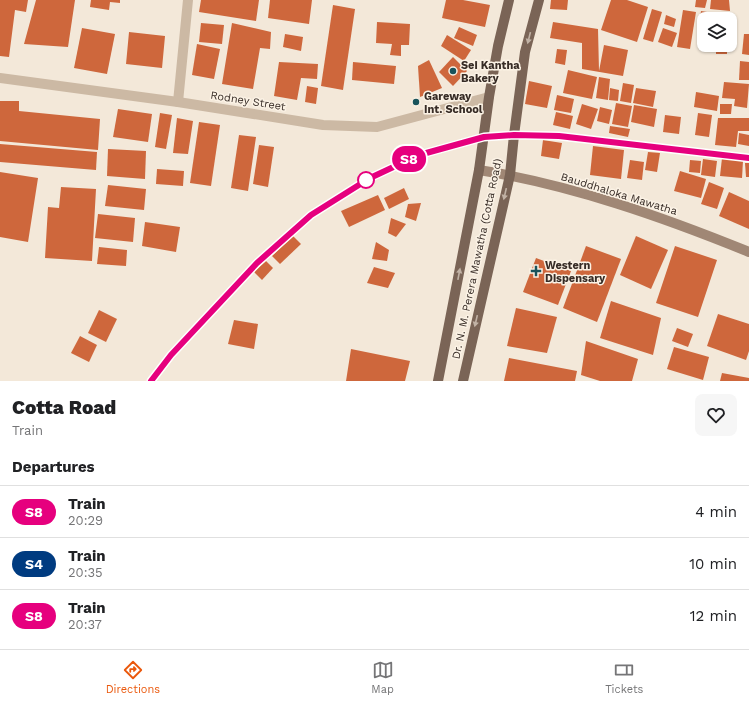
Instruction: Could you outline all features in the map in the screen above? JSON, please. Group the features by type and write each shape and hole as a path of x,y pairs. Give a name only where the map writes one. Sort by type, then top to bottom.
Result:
{"main road":[{"name":"Dr. N. M. Perera Mawatha (Cotta Road)","path":"438,381 479,170 498,46 509,0"},
{"name":"Dr. N. M. Perera Mawatha (Cotta Road)","path":"463,381 510,175 525,52 539,0"},
{"name":"Bauddhaloka Mawatha","path":"479,170 510,175 599,198 700,232 749,252"}],"street":[{"path":"178,102 188,0"},
{"name":"Rodney Street","path":"0,78 178,102 323,125 377,127 489,97"}],"building":[{"path":"0,0 28,0 26,12 15,10 9,57 0,56"},
{"path":"36,0 75,0 68,47 24,44"},
{"path":"91,0 120,0 120,3 110,2 109,10 90,7"},
{"path":"201,0 259,0 256,21 199,12"},
{"path":"270,0 312,0 309,24 268,18"},
{"path":"446,0 463,0 490,5 485,27 442,18"},
{"path":"551,0 568,0 567,10 550,9"},
{"path":"611,0 627,0 648,7 637,42 601,30"},
{"path":"696,0 707,0 705,8 695,7"},
{"path":"711,0 729,0 730,11 710,9"},
{"path":"333,5 355,9 343,90 321,86"},
{"path":"652,9 662,12 653,42 643,39"},
{"path":"683,10 696,12 690,49 677,47"},
{"path":"666,15 676,19 674,27 664,24"},
{"path":"377,22 410,24 409,45 401,45 401,56 390,55 392,44 376,43"},
{"path":"553,22 598,29 599,71 604,45 628,50 623,76 582,69 582,43 550,38"},
{"path":"201,23 224,25 222,44 199,42"},
{"path":"232,23 271,32 270,49 260,48 253,89 222,84"},
{"path":"459,27 477,35 473,46 454,38"},
{"path":"82,28 115,34 107,74 74,68"},
{"path":"663,28 677,33 672,47 658,42"},
{"path":"129,32 165,36 162,68 126,64"},
{"path":"285,34 303,37 301,51 283,47"},
{"path":"744,34 749,34 749,55 742,54"},
{"path":"447,35 471,50 464,61 441,46"},
{"path":"197,44 220,49 214,79 192,75"},
{"path":"557,49 567,50 565,65 555,63"},
{"path":"716,52 727,52 727,54 716,54"},
{"path":"453,57 467,71 453,86 439,72"},
{"path":"429,60 442,88 420,97 418,66"},
{"path":"740,61 749,62 749,80 739,80"},
{"path":"279,62 318,64 317,79 301,78 297,100 274,96"},
{"path":"353,62 396,66 394,84 352,80"},
{"path":"568,70 597,77 592,99 563,93"},
{"path":"599,77 610,79 608,100 596,98"},
{"path":"529,81 552,86 547,108 525,104"},
{"path":"724,82 749,84 747,108 734,106 735,99 722,98"},
{"path":"623,83 634,85 631,103 620,101"},
{"path":"307,86 318,88 316,104 305,102"},
{"path":"610,88 619,90 618,101 609,100"},
{"path":"636,88 656,91 653,107 633,103"},
{"path":"696,92 719,96 717,111 694,107"},
{"path":"557,95 574,99 571,113 554,110"},
{"path":"0,101 19,101 19,111 100,119 98,150 0,141"},
{"path":"616,103 632,106 628,127 612,124"},
{"path":"582,104 598,109 591,129 576,124"},
{"path":"720,104 732,104 731,114 720,114"},
{"path":"634,105 657,109 654,127 631,122"},
{"path":"600,107 612,110 609,124 597,121"},
{"path":"118,109 152,114 148,142 113,137"},
{"path":"556,112 573,116 570,129 553,125"},
{"path":"160,113 172,115 166,149 155,147"},
{"path":"698,113 712,115 709,137 695,135"},
{"path":"665,115 681,117 679,134 663,132"},
{"path":"177,118 193,121 188,154 173,153"},
{"path":"718,118 749,118 749,131 738,131 736,147 715,145"},
{"path":"199,122 220,125 211,186 190,183"},
{"path":"610,126 630,129 628,137 609,133"},
{"path":"739,133 749,135 749,146 738,144"},
{"path":"239,135 256,137 248,191 231,188"},
{"path":"543,140 562,143 559,159 541,156"},
{"path":"0,144 97,152 96,170 0,162"},
{"path":"259,145 274,147 268,187 253,184"},
{"path":"593,146 624,150 621,179 590,175"},
{"path":"108,149 146,151 145,179 107,176"},
{"path":"648,152 660,153 657,172 645,170"},
{"path":"722,158 743,161 742,178 720,176"},
{"path":"703,159 717,161 715,177 701,175"},
{"path":"630,160 644,162 642,180 627,178"},
{"path":"690,160 701,161 700,173 689,172"},
{"path":"745,163 749,163 749,177 746,177"},
{"path":"157,169 184,171 183,186 156,184"},
{"path":"680,171 706,179 701,198 674,191"},
{"path":"0,172 38,178 28,242 0,237"},
{"path":"709,182 724,188 717,209 701,204"},
{"path":"108,185 146,189 144,210 105,206"},
{"path":"61,187 96,189 92,261 45,258 48,207 59,208"},
{"path":"404,188 409,199 389,209 384,198"},
{"path":"729,192 749,201 749,229 719,216"},
{"path":"378,195 385,210 349,227 341,211"},
{"path":"421,203 416,221 405,217 408,204"},
{"path":"98,214 135,218 133,242 95,238"},
{"path":"391,218 406,224 396,237 388,233"},
{"path":"145,222 180,227 176,252 142,246"},
{"path":"293,236 301,244 280,264 272,256"},
{"path":"636,236 668,250 651,289 620,275"},
{"path":"376,242 389,250 387,261 372,259"},
{"path":"586,246 621,259 597,322 563,308"},
{"path":"675,246 717,260 698,317 656,303"},
{"path":"99,247 127,250 126,266 97,264"},
{"path":"536,258 571,271 558,305 523,292"},
{"path":"266,261 273,268 262,280 254,272"},
{"path":"374,267 395,273 388,288 367,283"},
{"path":"611,301 661,318 653,355 600,338"},
{"path":"516,308 557,317 547,353 507,346"},
{"path":"99,310 117,319 106,342 88,333"},
{"path":"718,314 749,324 749,351 746,360 707,346"},
{"path":"234,320 258,324 254,349 228,344"},
{"path":"677,328 693,334 688,347 672,341"},
{"path":"80,336 97,345 89,362 71,353"},
{"path":"586,341 638,359 632,381 600,381 581,375"},
{"path":"674,347 709,357 703,380 667,369"},
{"path":"351,349 410,361 405,381 346,381"},
{"path":"509,358 577,371 575,381 504,381"},
{"path":"722,373 749,378 749,381 720,381"}],"railway":[{"path":"151,381 171,355 257,263 311,215 370,178 419,155 484,137 514,135 559,136 749,158"}],"train":[{"name":"S8","path":"151,381 171,355 257,263 311,215 370,178 419,155 484,137 514,135 559,136 749,158"}],"place":[{"name":"Sei Kantha Bakery","path":"453,71"},
{"name":"Gareway Int. School","path":"416,102"},
{"name":"Western Dispensary","path":"536,271"}]}
